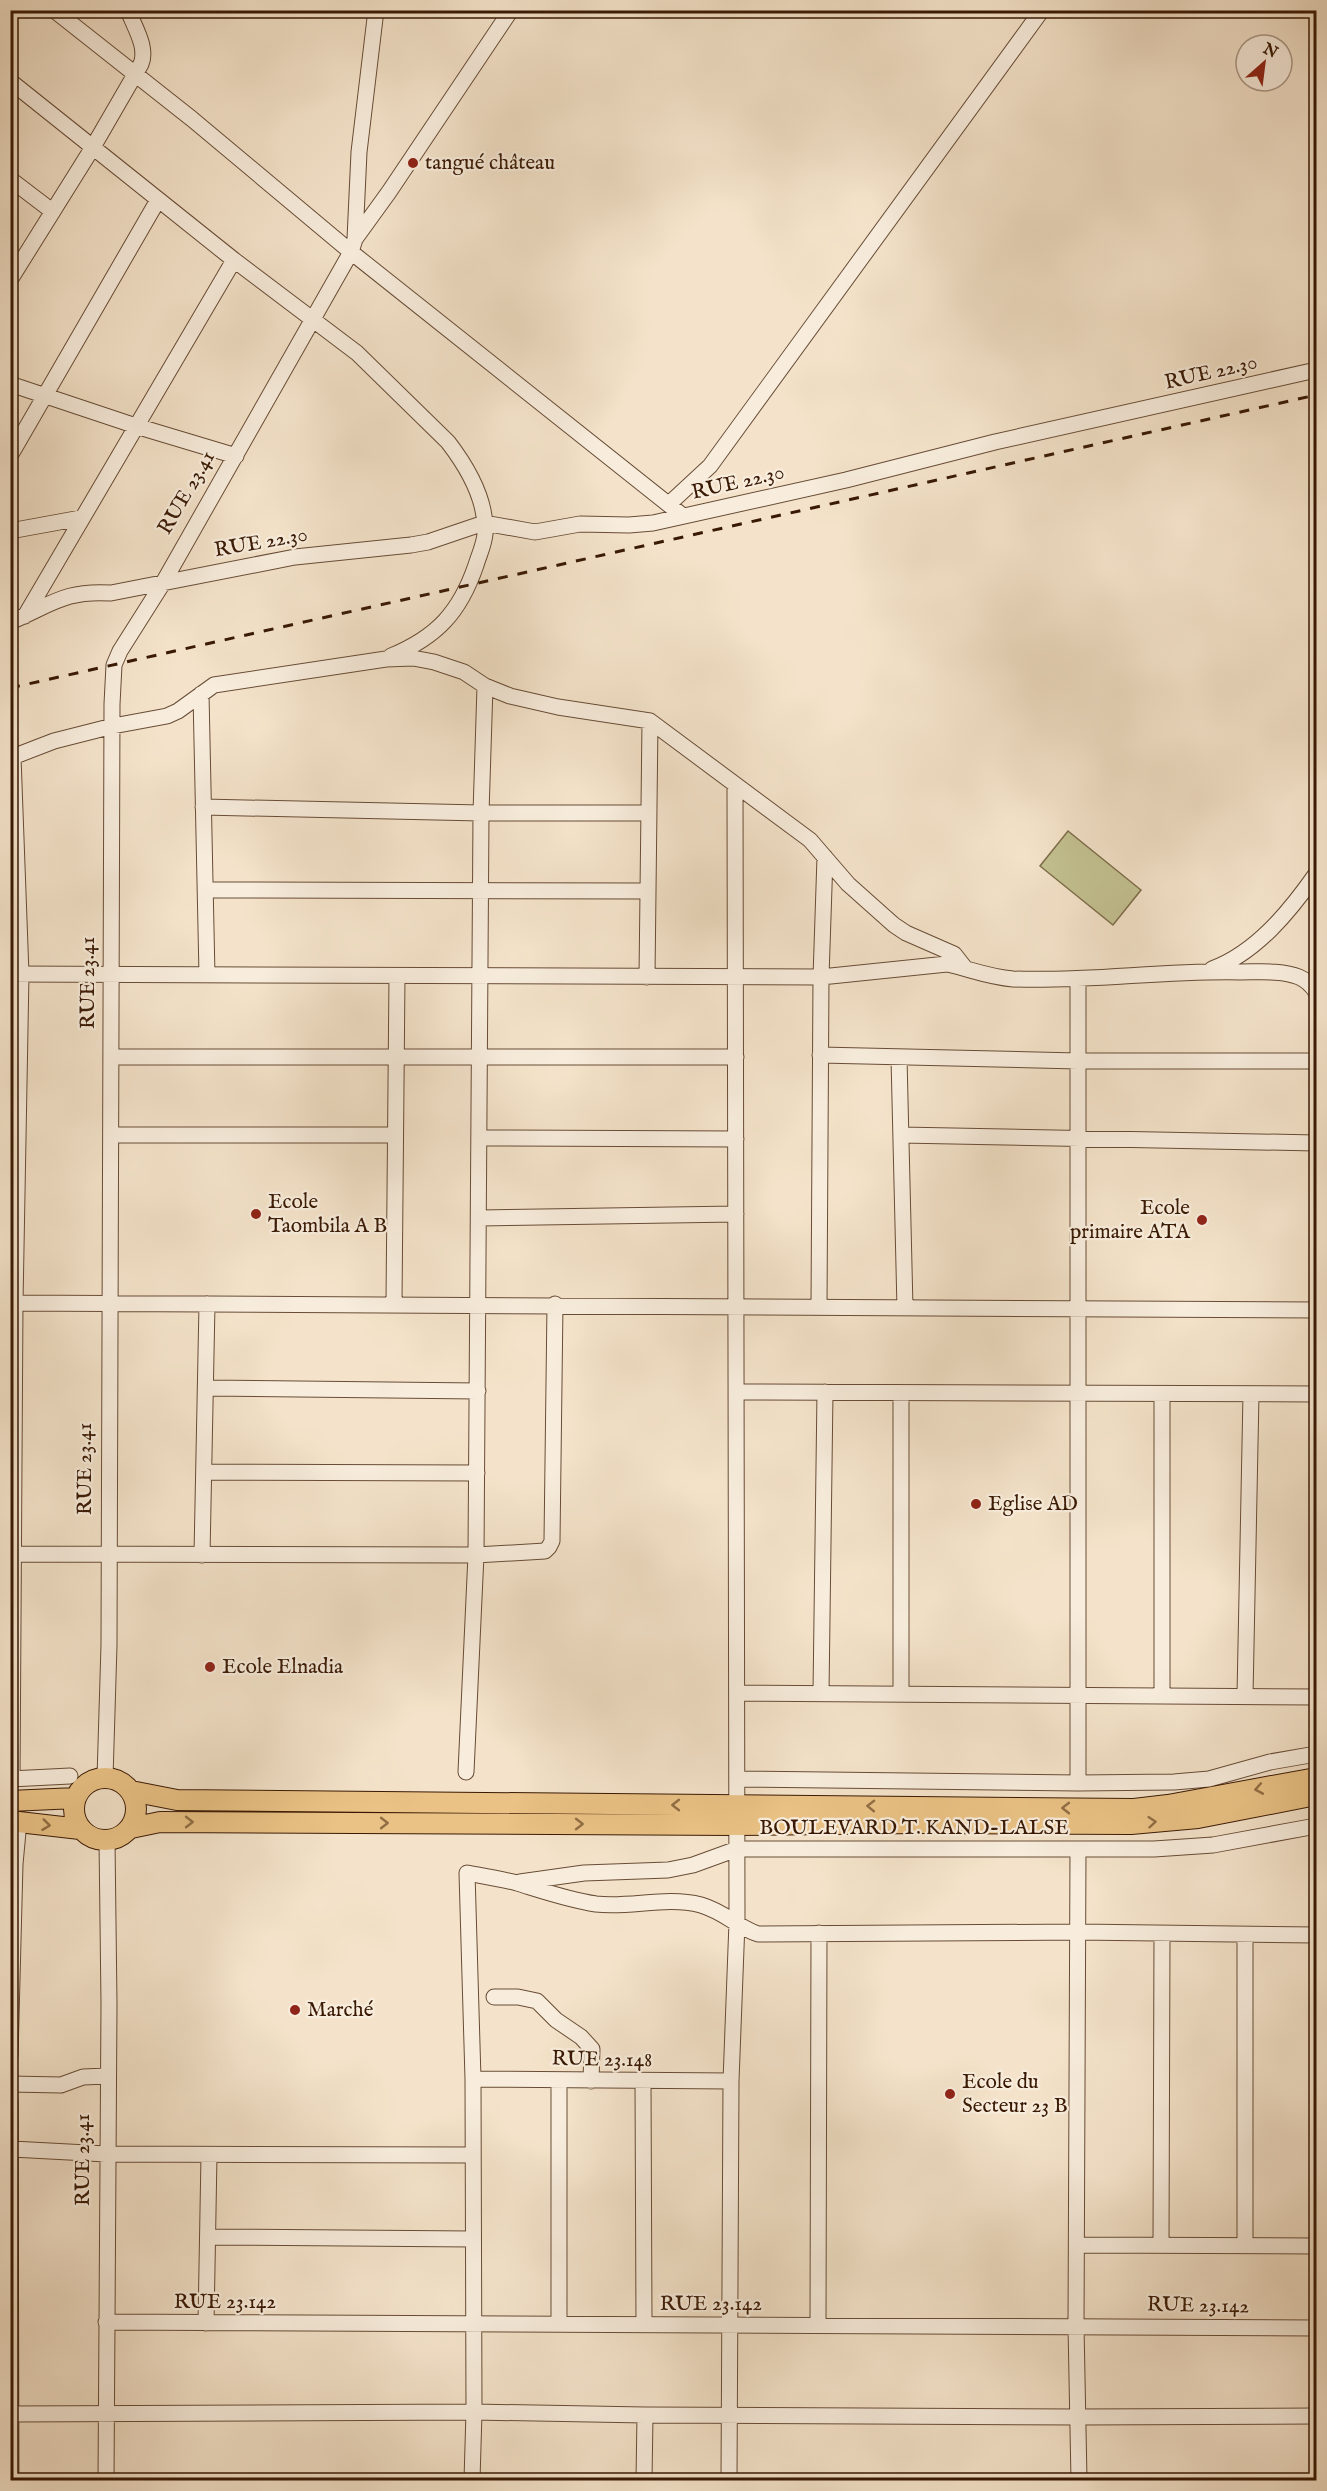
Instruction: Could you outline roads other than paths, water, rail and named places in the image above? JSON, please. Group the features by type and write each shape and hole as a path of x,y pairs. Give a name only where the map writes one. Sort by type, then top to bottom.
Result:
{"main road":[{"path":"81,1829 74,1809 76,1798 88,1783 105,1778 115,1779 131,1791 177,1800 1134,1809 1317,1778"},
{"path":"131,1791 137,1809 131,1828"},
{"path":"15,1821 81,1829 97,1839 107,1840 116,1839 131,1828 160,1822 737,1825 1131,1824 1198,1818 1317,1795"},
{"path":"10,1801 76,1798"}],"street":[{"path":"54,10 353,246 684,516"},
{"path":"10,280 93,147 144,56 128,10"},
{"path":"353,246 360,152 376,10"},
{"name":"RUE 23.41","path":"105,1778 109,1553 114,665 120,651 163,583 236,456 353,246 512,10"},
{"path":"669,504 710,466 1042,10"},
{"path":"10,81 234,260 357,353 448,442 461,458 482,504 483,547 460,603 435,631 420,642 386,659"},
{"path":"10,179 51,211"},
{"path":"10,456 158,200"},
{"path":"18,619 81,518 234,260"},
{"name":"RUE 22.30","path":"18,619 68,595 87,592 111,593 295,556 428,542 484,523 535,532 579,524 653,523 846,480 995,442 1317,370"},
{"path":"10,384 236,456"},
{"path":"10,531 81,518"},
{"path":"70,1776 11,1779 16,974 12,758 54,741 112,726 167,716 214,685 386,659 413,658 434,662 464,672 484,686 510,696 558,707 650,721 810,840 848,884 894,925 906,933 954,954 965,968"},
{"path":"466,1773 477,1555 477,1304 484,686"},
{"path":"201,694 207,975"},
{"path":"647,977 650,721"},
{"path":"729,2481 731,2081 737,1922 738,1805 735,786"},
{"path":"203,807 481,813 648,813"},
{"path":"819,1307 821,977 825,857"},
{"path":"1204,971 1229,963 1244,952 1286,913 1317,874"},
{"path":"206,890 648,891"},
{"path":"16,974 735,978 821,977 947,964 985,976 1078,978 1204,971 1269,973 1298,977 1317,992"},
{"path":"394,1304 397,976"},
{"path":"1078,978 1078,1784"},
{"path":"820,1055 1078,1061 1317,1060"},
{"path":"112,1056 736,1057"},
{"path":"899,1058 905,1308"},
{"path":"111,1135 395,1135"},
{"path":"901,1135 1317,1143"},
{"path":"479,1138 736,1139"},
{"path":"479,1218 736,1214"},
{"path":"13,1303 555,1304 1317,1310"},
{"path":"202,1555 207,1304"},
{"path":"13,1554 477,1555 545,1551 551,1545 555,1304"},
{"path":"207,1388 478,1391"},
{"path":"736,1392 1317,1394"},
{"path":"820,1693 825,1392"},
{"path":"900,1393 901,1694"},
{"path":"1162,1394 1162,1696"},
{"path":"1245,1696 1251,1394"},
{"path":"205,1472 477,1473"},
{"path":"738,1693 1317,1697"},
{"path":"738,1779 1078,1784 1174,1782 1209,1779 1270,1762 1317,1754"},
{"path":"10,2056 15,1821"},
{"name":"BOULEVARD T. KAND-LALSE","path":"514,1882 584,1873 668,1870 693,1865 737,1849 1183,1848 1317,1826"},
{"name":"RUE 23.41","path":"106,2481 107,1840"},
{"path":"1078,1849 1076,2326 1079,2481"},
{"path":"472,2481 474,2412 473,2079 467,1873 514,1882 557,1896 615,1906 669,1901 699,1905 724,1913 747,1930 758,1934 1078,1932 1317,1935"},
{"path":"818,2325 819,1934"},
{"path":"1161,2244 1162,1934"},
{"path":"1245,1935 1245,2244"},
{"path":"494,1997 518,1997 537,2001 556,2020 581,2037 592,2049 591,2081"},
{"path":"10,2084 61,2085 83,2077 107,2076"},
{"name":"RUE 23.148","path":"473,2079 731,2081"},
{"path":"559,2080 559,2324"},
{"path":"643,2081 644,2325"},
{"path":"10,2101 12,2149 10,2481"},
{"path":"12,2149 106,2154 473,2155"},
{"path":"206,2323 209,2155"},
{"path":"209,2237 472,2239"},
{"path":"1078,2245 1317,2246"},
{"name":"RUE 23.142","path":"106,2322 1317,2328"},
{"path":"11,2414 474,2412 645,2415 1317,2416"},
{"path":"644,2481 645,2415"}],"railway":[{"path":"10,688 1316,395"}],"place":[{"name":"tangué château","path":"413,163"},
{"name":"Ecole Taombila A B","path":"256,1214"},
{"name":"Ecole primaire ATA","path":"1202,1220"},
{"name":"Eglise AD","path":"976,1504"},
{"name":"Ecole Elnadia","path":"210,1667"},
{"name":"Marché","path":"295,2010"},
{"name":"Ecole du Secteur 23 B","path":"950,2094"}]}
